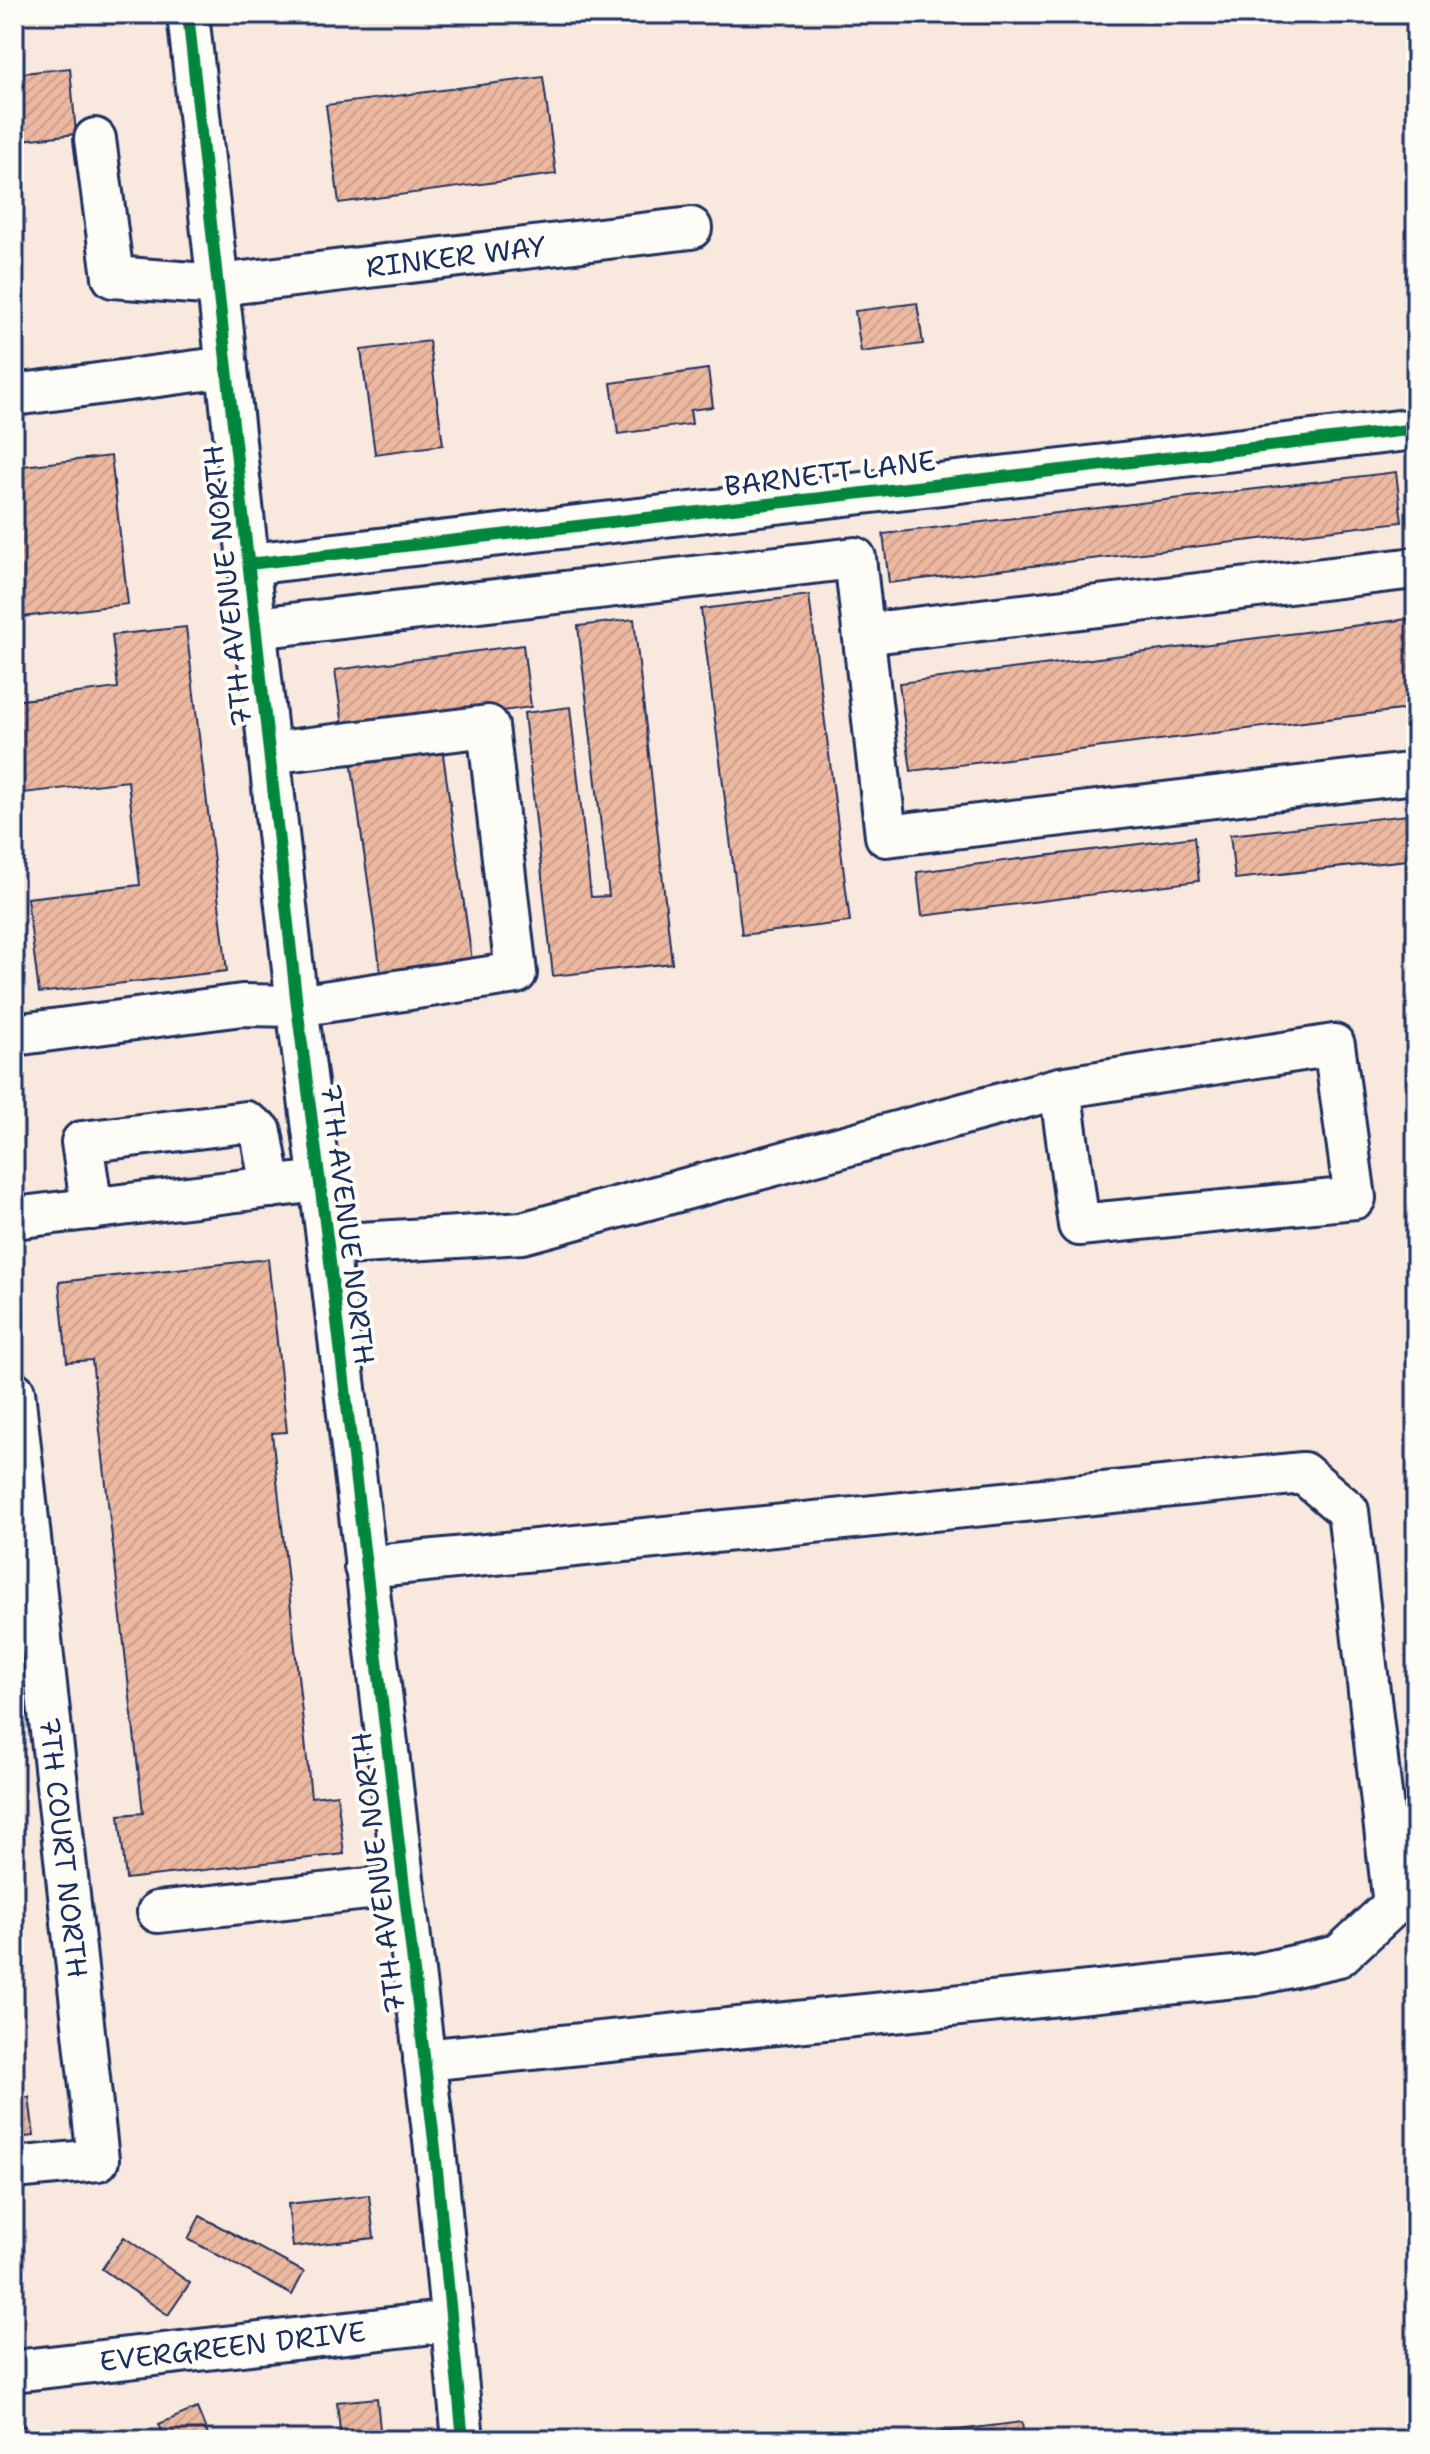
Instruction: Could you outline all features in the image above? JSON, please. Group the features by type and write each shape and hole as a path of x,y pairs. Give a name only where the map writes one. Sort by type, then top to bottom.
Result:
{"street":[{"name":"7TH AVENUE NORTH","path":"188,14 297,1006 424,2060 463,2440"},
{"name":"RINKER WAY","path":"95,139 113,277 219,285 691,228"},
{"path":"14,395 227,367"},
{"name":"BARNETT LANE","path":"249,564 1416,429"},
{"path":"256,628 855,558 886,836 1416,773"},
{"path":"864,634 1415,568"},
{"path":"14,1035 242,1005 297,1006 516,973 488,726 269,753"},
{"path":"328,1245 522,1233 1060,1088 1334,1045 1355,1198 1079,1225 1060,1088"},
{"path":"92,1209 82,1142 246,1122 261,1132 271,1187"},
{"path":"14,1218 319,1181"},
{"name":"7TH COURT NORTH","path":"14,1392 98,2160 14,2168"},
{"path":"365,1567 1303,1473 1348,1511 1394,1905 1339,1956 1254,1975 424,2060"},
{"path":"158,1912 404,1885"},
{"name":"EVERGREEN DRIVE","path":"14,2371 451,2321"}],"building":[{"path":"70,68 76,134 14,141 14,74"},
{"path":"543,77 556,174 339,203 326,105"},
{"path":"917,303 923,344 861,352 855,311"},
{"path":"429,341 443,445 375,454 361,350"},
{"path":"708,369 713,407 690,410 692,424 618,434 611,383"},
{"path":"111,456 128,604 14,618 14,467"},
{"path":"1396,472 1402,522 889,583 883,534"},
{"path":"809,595 850,922 742,935 701,609"},
{"path":"1416,618 1416,708 911,771 899,683"},
{"path":"634,619 672,963 553,976 524,713 570,707 591,897 609,896 578,626"},
{"path":"186,627 227,971 39,993 27,898 140,885 128,781 15,794 14,701 118,688 112,635"},
{"path":"523,645 531,707 344,733 335,670"},
{"path":"441,740 473,968 382,981 350,753"},
{"path":"1416,814 1416,859 1235,879 1230,835"},
{"path":"1194,837 1199,881 922,916 917,872"},
{"path":"268,1259 287,1432 272,1433 311,1797 337,1794 344,1854 126,1879 119,1815 143,1813 92,1360 67,1362 59,1282"},
{"path":"29,2097 34,2136 14,2138 14,2098"},
{"path":"369,2195 374,2238 293,2247 288,2204"},
{"path":"200,2216 304,2272 292,2295 188,2239"},
{"path":"124,2237 190,2283 168,2315 102,2269"},
{"path":"377,2398 381,2440 341,2440 337,2402"},
{"path":"197,2408 210,2440 166,2440 159,2424"},
{"path":"1022,2422 1024,2440 877,2440"},
{"path":"24,2425 30,2440 14,2440 14,2429"}],"cycle path":[{"path":"188,14 297,1006 435,2149 463,2440"},
{"path":"249,564 1416,429"}]}
